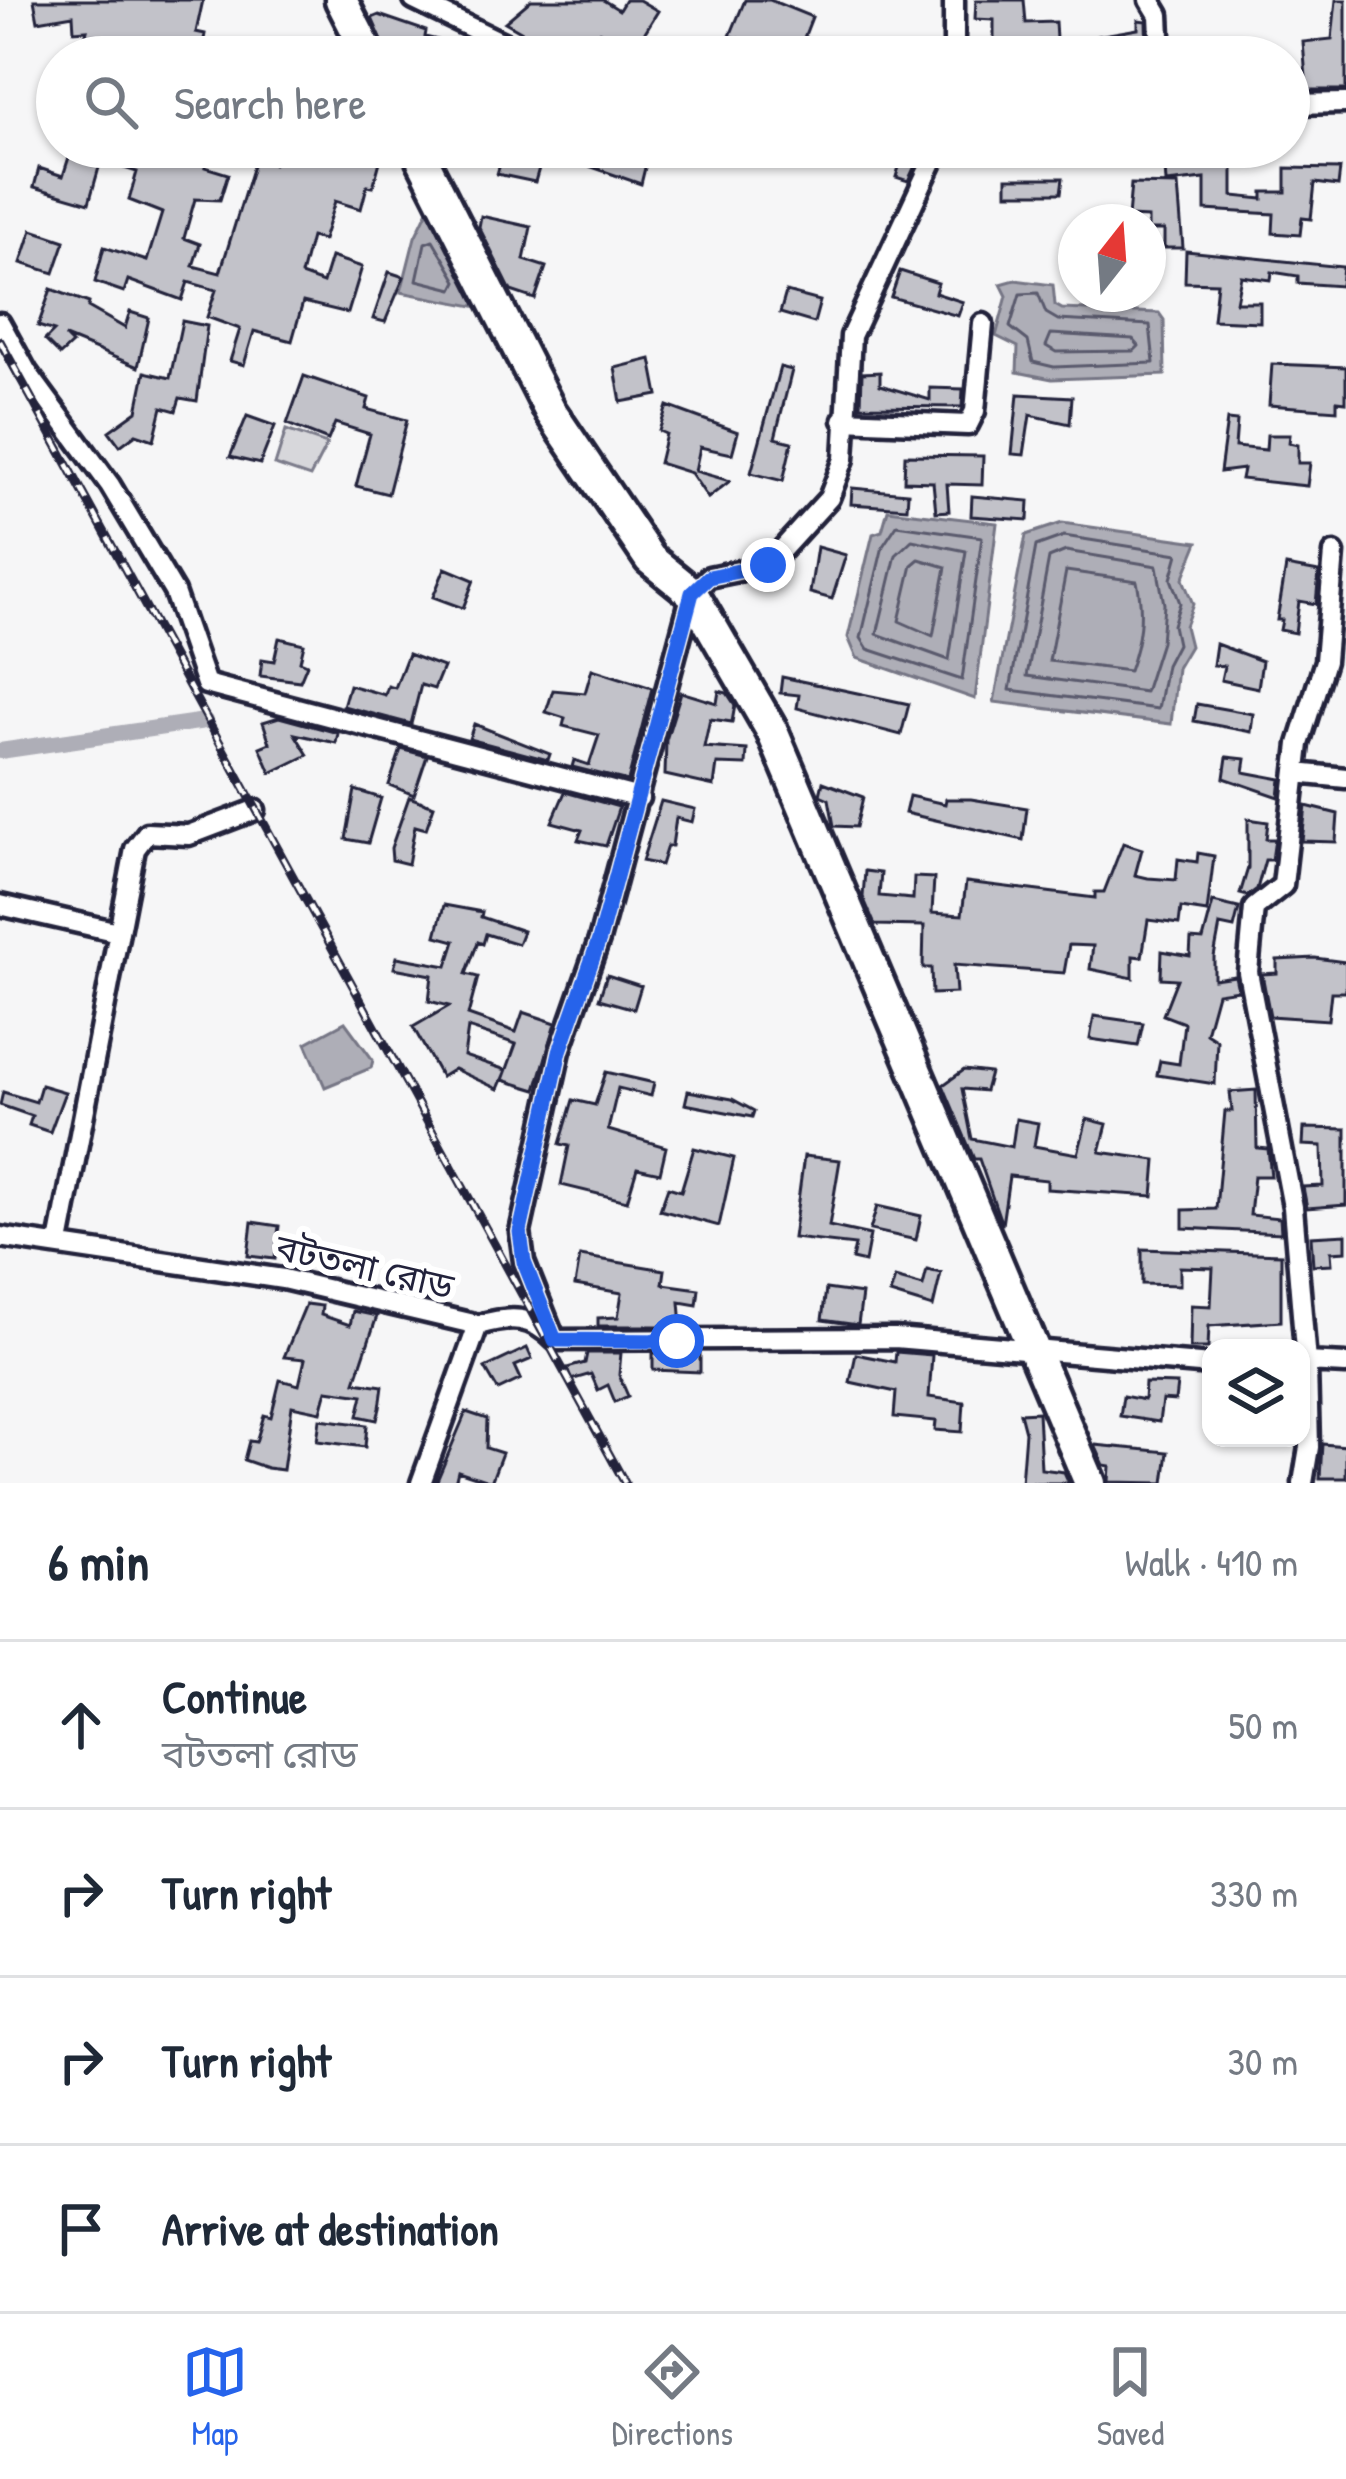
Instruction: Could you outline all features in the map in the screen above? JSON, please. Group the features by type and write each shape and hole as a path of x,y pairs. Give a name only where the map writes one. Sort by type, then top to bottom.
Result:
{"main road":[{"path":"341,0 359,36"},
{"path":"427,168 550,411 650,559 692,593 772,731 1090,1483"}],"street":[{"path":"414,0 489,36"},
{"path":"954,0 954,36"},
{"path":"1150,0 1159,15 1160,36"},
{"path":"1310,104 1346,104"},
{"path":"555,1340 524,1262 520,1232 560,1051 639,798 692,593 709,577 768,565 829,498 844,459 851,336 929,168"},
{"path":"0,322 27,372 110,485 174,592 206,684 639,798"},
{"path":"843,420 968,425 976,411 983,324"},
{"path":"1302,1339 1293,1207 1249,972 1254,908 1283,885 1299,744 1324,662 1334,553"},
{"path":"1296,773 1346,778"},
{"path":"59,1243 135,849 147,833 189,836 256,810"},
{"path":"0,904 118,932"},
{"name":"বটতলা রোড","path":"0,1237 284,1279 478,1325 508,1317 537,1322 555,1340 812,1335 1202,1364"},
{"path":"421,1483 478,1325"},
{"path":"1310,1365 1346,1364"},
{"path":"1303,1483 1309,1447"}],"shaded area":[{"path":"286,430 327,444 310,477 275,465"}],"water":[{"path":"429,208 484,308 401,292 415,237"},
{"path":"1015,280 1053,285 1058,312 1159,313 1164,320 1165,375 1052,379 1017,372 1018,347 996,336 1007,296 1001,284"},
{"path":"888,510 997,523 975,699 857,658 848,637 873,534 882,531"},
{"path":"1062,523 1198,542 1183,579 1193,604 1185,626 1190,646 1177,668 1171,724 994,702 1026,535"},
{"path":"345,1022 373,1060 371,1068 325,1087 306,1043"}],"building":[{"path":"34,0 203,0 196,32 205,34 85,36 87,30 74,31 73,15 38,21"},
{"path":"531,0 603,0 619,10 625,0 639,0 658,11 643,36 600,32 598,36 529,36 505,22"},
{"path":"745,0 770,0 812,17 805,36 730,36"},
{"path":"976,0 1024,0 1026,23 1055,22 1056,36 994,36 994,20 975,19"},
{"path":"1336,0 1346,0 1346,90 1310,90 1310,41 1332,39"},
{"path":"379,15 426,31 425,36 380,36 372,18"},
{"path":"1138,20 1146,21 1146,36 1097,36 1138,29"},
{"path":"39,168 63,176 66,168 99,168 89,203 34,187"},
{"path":"124,168 208,168 228,174 220,200 195,199 184,238 200,244 193,266 220,273 252,168 378,168 361,209 335,201 323,240 311,237 301,275 323,283 331,257 362,267 348,313 303,302 292,341 254,331 244,365 230,361 240,329 207,317 216,290 188,282 182,300 128,280 124,292 95,282 104,247 147,261 162,213 129,200 137,172"},
{"path":"499,168 539,168 535,182 497,174"},
{"path":"595,168 645,168 641,184"},
{"path":"899,168 914,168 908,181 896,177"},
{"path":"1165,168 1233,168 1233,196 1263,199 1263,192 1286,192 1286,168 1340,169 1338,186 1315,183 1311,219 1302,218 1300,235 1273,233 1274,214 1205,210 1205,179 1166,183"},
{"path":"1007,178 1063,178 1061,193 1007,193"},
{"path":"1131,184 1178,185 1183,248 1166,248 1166,204 1129,204"},
{"path":"481,216 531,227 524,260 546,267 535,299 511,291 479,227"},
{"path":"32,230 65,241 54,273 21,263"},
{"path":"1186,251 1343,267 1341,286 1298,283 1298,276 1272,272 1271,280 1241,276 1236,302 1260,302 1260,322 1213,320 1217,283 1185,282"},
{"path":"900,271 938,283 935,293 963,302 958,316 891,297"},
{"path":"389,272 404,277 385,322 373,319"},
{"path":"51,289 89,303 88,307 125,328 130,312 149,318 138,367 65,337 72,344 60,355 45,340 54,331 38,326"},
{"path":"786,292 820,301 814,323 780,313"},
{"path":"182,321 207,326 197,401 180,398 176,411 162,407 154,440 136,434 120,446 109,431 137,411 145,372 170,378"},
{"path":"651,359 658,395 621,402 615,368"},
{"path":"1272,364 1346,367 1346,402 1337,401 1337,410 1269,405"},
{"path":"780,367 792,370 775,438 792,442 783,481 751,473"},
{"path":"880,372 880,385 930,400 930,388 963,389 962,407 861,406 862,373"},
{"path":"304,376 369,398 366,409 407,420 388,494 356,486 370,434 335,423 328,440 287,424"},
{"path":"1018,394 1072,397 1070,424 1030,415 1024,455 1012,454"},
{"path":"667,406 738,432 732,454 700,447 695,471 730,481 708,498 691,473 659,463 666,434 659,431"},
{"path":"247,416 275,426 260,464 230,457"},
{"path":"1227,420 1237,421 1235,447 1266,450 1267,435 1290,435 1289,443 1298,445 1298,463 1310,463 1307,486 1241,479 1243,469 1220,472"},
{"path":"905,455 983,456 982,485 947,484 949,511 936,512 933,482 904,481"},
{"path":"852,488 908,493 907,508 851,504"},
{"path":"972,496 1029,501 1028,520 971,516"},
{"path":"817,547 846,555 832,599 810,593"},
{"path":"1286,566 1319,572 1316,604 1299,601 1295,633 1280,630 1282,620 1277,620"},
{"path":"445,568 474,580 463,608 433,597"},
{"path":"279,638 304,644 300,661 307,664 300,681 260,676 262,659 274,661"},
{"path":"1216,644 1262,661 1258,688 1221,680 1224,666 1213,665"},
{"path":"408,654 443,667 434,689 421,685 411,724 343,706 349,685 385,695 388,686 395,688"},
{"path":"592,669 652,688 628,781 572,767 574,760 589,765 599,735 563,726 565,718 546,712 553,690 585,693"},
{"path":"782,677 909,704 901,735 797,708 799,695 780,693"},
{"path":"719,691 727,693 735,705 732,722 710,719 704,747 747,750 746,765 717,764 714,786 665,775 666,740 681,692 717,703"},
{"path":"1197,704 1253,714 1251,732 1194,721"},
{"path":"279,717 338,733 336,743 295,734 308,755 271,773 260,747 270,743 263,722"},
{"path":"474,724 550,754 548,760 469,739"},
{"path":"401,749 427,756 414,795 389,785"},
{"path":"1227,757 1246,759 1244,772 1281,779 1279,797 1224,778"},
{"path":"823,782 863,797 856,827 834,826 829,799 820,795"},
{"path":"355,790 381,798 368,843 346,839"},
{"path":"565,792 619,807 606,846 578,840 582,830 552,822"},
{"path":"909,796 945,804 946,799 971,799 1027,808 1023,840 905,813"},
{"path":"409,797 434,806 426,829 415,826 408,864 392,860 391,848"},
{"path":"661,801 695,809 692,822 676,818 672,846 667,846 661,865 642,861"},
{"path":"1306,806 1338,814 1336,842 1302,841"},
{"path":"1248,819 1268,822 1266,839 1275,839 1272,860 1265,860 1257,889 1248,896 1240,894 1248,868"},
{"path":"1123,843 1142,849 1135,875 1148,878 1176,880 1178,859 1197,862 1198,853 1214,856 1207,912 1181,908 1179,924 1148,920 1142,957 1133,956 1133,978 1090,969 1093,946 1069,945 1064,973 954,965 956,993 932,994 931,968 923,968 924,926 875,925 863,897 865,871 881,873 879,896 913,899 914,877 934,878 932,913 962,915 966,882 1095,898 1095,892 1104,892"},
{"path":"1213,902 1239,908 1234,928 1220,925 1214,957 1214,979 1235,976 1238,990 1217,993 1206,1033 1217,1040 1215,1084 1157,1075 1160,1061 1179,1064 1184,1023 1163,1015 1177,979 1161,978 1162,951 1190,956 1191,939 1203,940"},
{"path":"444,905 482,912 481,917 523,931 518,944 486,934 483,944 478,942 466,974 478,977 468,1015 516,1032 523,1012 556,1023 536,1090 503,1080 516,1044 468,1028 464,1056 506,1070 498,1089 454,1069 441,1077 413,1027 449,1006 429,1001 432,975 394,968 397,957 447,966 455,941 436,936"},
{"path":"1277,960 1346,962 1346,992 1331,992 1328,1020 1270,1016 1262,974 1277,973"},
{"path":"607,975 641,986 634,1009 599,999"},
{"path":"1094,1016 1143,1023 1138,1046 1090,1039"},
{"path":"964,1070 990,1073 985,1091 962,1089 972,1139 1012,1147 1016,1119 1038,1123 1034,1146 1078,1154 1087,1119 1107,1124 1100,1152 1156,1160 1153,1196 1047,1189 1047,1180 1009,1176 1002,1225 979,1159 974,1159 943,1085"},
{"path":"606,1072 654,1083 651,1096 618,1088 608,1130 666,1147 660,1173 637,1168 627,1201 561,1185 569,1146 560,1144 573,1100 595,1105"},
{"path":"41,1085 65,1092 50,1132 29,1125 32,1116 0,1105 3,1092 36,1102"},
{"path":"1256,1090 1257,1148 1268,1149 1271,1176 1254,1176 1250,1215 1280,1218 1281,1233 1183,1228 1183,1210 1216,1209 1225,1111 1232,1111 1230,1092"},
{"path":"688,1091 732,1099 754,1111 752,1117 685,1104"},
{"path":"1304,1128 1346,1129 1346,1205 1307,1208 1303,1187 1323,1186 1322,1146 1303,1145"},
{"path":"694,1148 734,1158 719,1226 660,1210 668,1187 681,1191"},
{"path":"804,1156 840,1160 829,1226 870,1235 865,1262 852,1259 855,1245 793,1238"},
{"path":"877,1206 921,1216 916,1240 870,1230"},
{"path":"252,1222 279,1226 275,1259 248,1256"},
{"path":"1346,1234 1346,1251 1331,1252 1332,1264 1313,1265 1311,1236"},
{"path":"1142,1249 1281,1254 1281,1321 1209,1326 1202,1348 1190,1348 1191,1305 1211,1306 1213,1268 1180,1267 1180,1285 1142,1284"},
{"path":"580,1256 665,1270 663,1284 699,1289 697,1305 680,1302 682,1326 598,1326 598,1318 618,1317 622,1293 575,1285"},
{"path":"927,1270 941,1273 933,1307 890,1294 895,1278 923,1286"},
{"path":"380,1271 435,1282 435,1301 378,1288"},
{"path":"826,1289 862,1294 858,1325 822,1320"},
{"path":"306,1304 322,1306 321,1315 350,1325 353,1311 377,1316 355,1382 383,1386 380,1408 377,1420 358,1416 363,1395 327,1390 321,1412 292,1406 283,1470 267,1468 244,1460 249,1441 256,1442 264,1415 271,1417 280,1380 299,1385 305,1359 284,1357"},
{"path":"527,1348 532,1359 515,1366 521,1379 498,1390 485,1368"},
{"path":"896,1352 932,1355 929,1397 964,1402 962,1432 935,1430 936,1421 894,1417 896,1392 850,1382 856,1354 895,1362"},
{"path":"587,1353 621,1353 619,1375 628,1396 615,1402 608,1385 598,1390 591,1374 571,1380 567,1368 585,1363"},
{"path":"653,1353 700,1353 700,1372 653,1370"},
{"path":"1145,1383 1177,1384 1175,1401 1162,1400 1159,1422 1120,1416 1123,1396 1144,1400"},
{"path":"466,1412 487,1419 486,1448 502,1453 491,1482 458,1471 455,1483 436,1483"},
{"path":"1038,1412 1041,1469 1064,1472 1069,1483 1021,1483 1025,1432 1020,1413"},
{"path":"320,1419 367,1425 365,1447 317,1441"},
{"path":"1322,1444 1346,1446 1346,1478 1320,1478"},
{"path":"1095,1445 1168,1452 1164,1483 1109,1482 1110,1466 1104,1465"}],"waterway":[{"path":"0,751 205,721"}],"railway":[{"path":"0,341 625,1483"}],"route":[{"path":"677,1341 555,1340 524,1262 520,1232 560,1051 599,940 692,593 709,577 768,565"}]}
